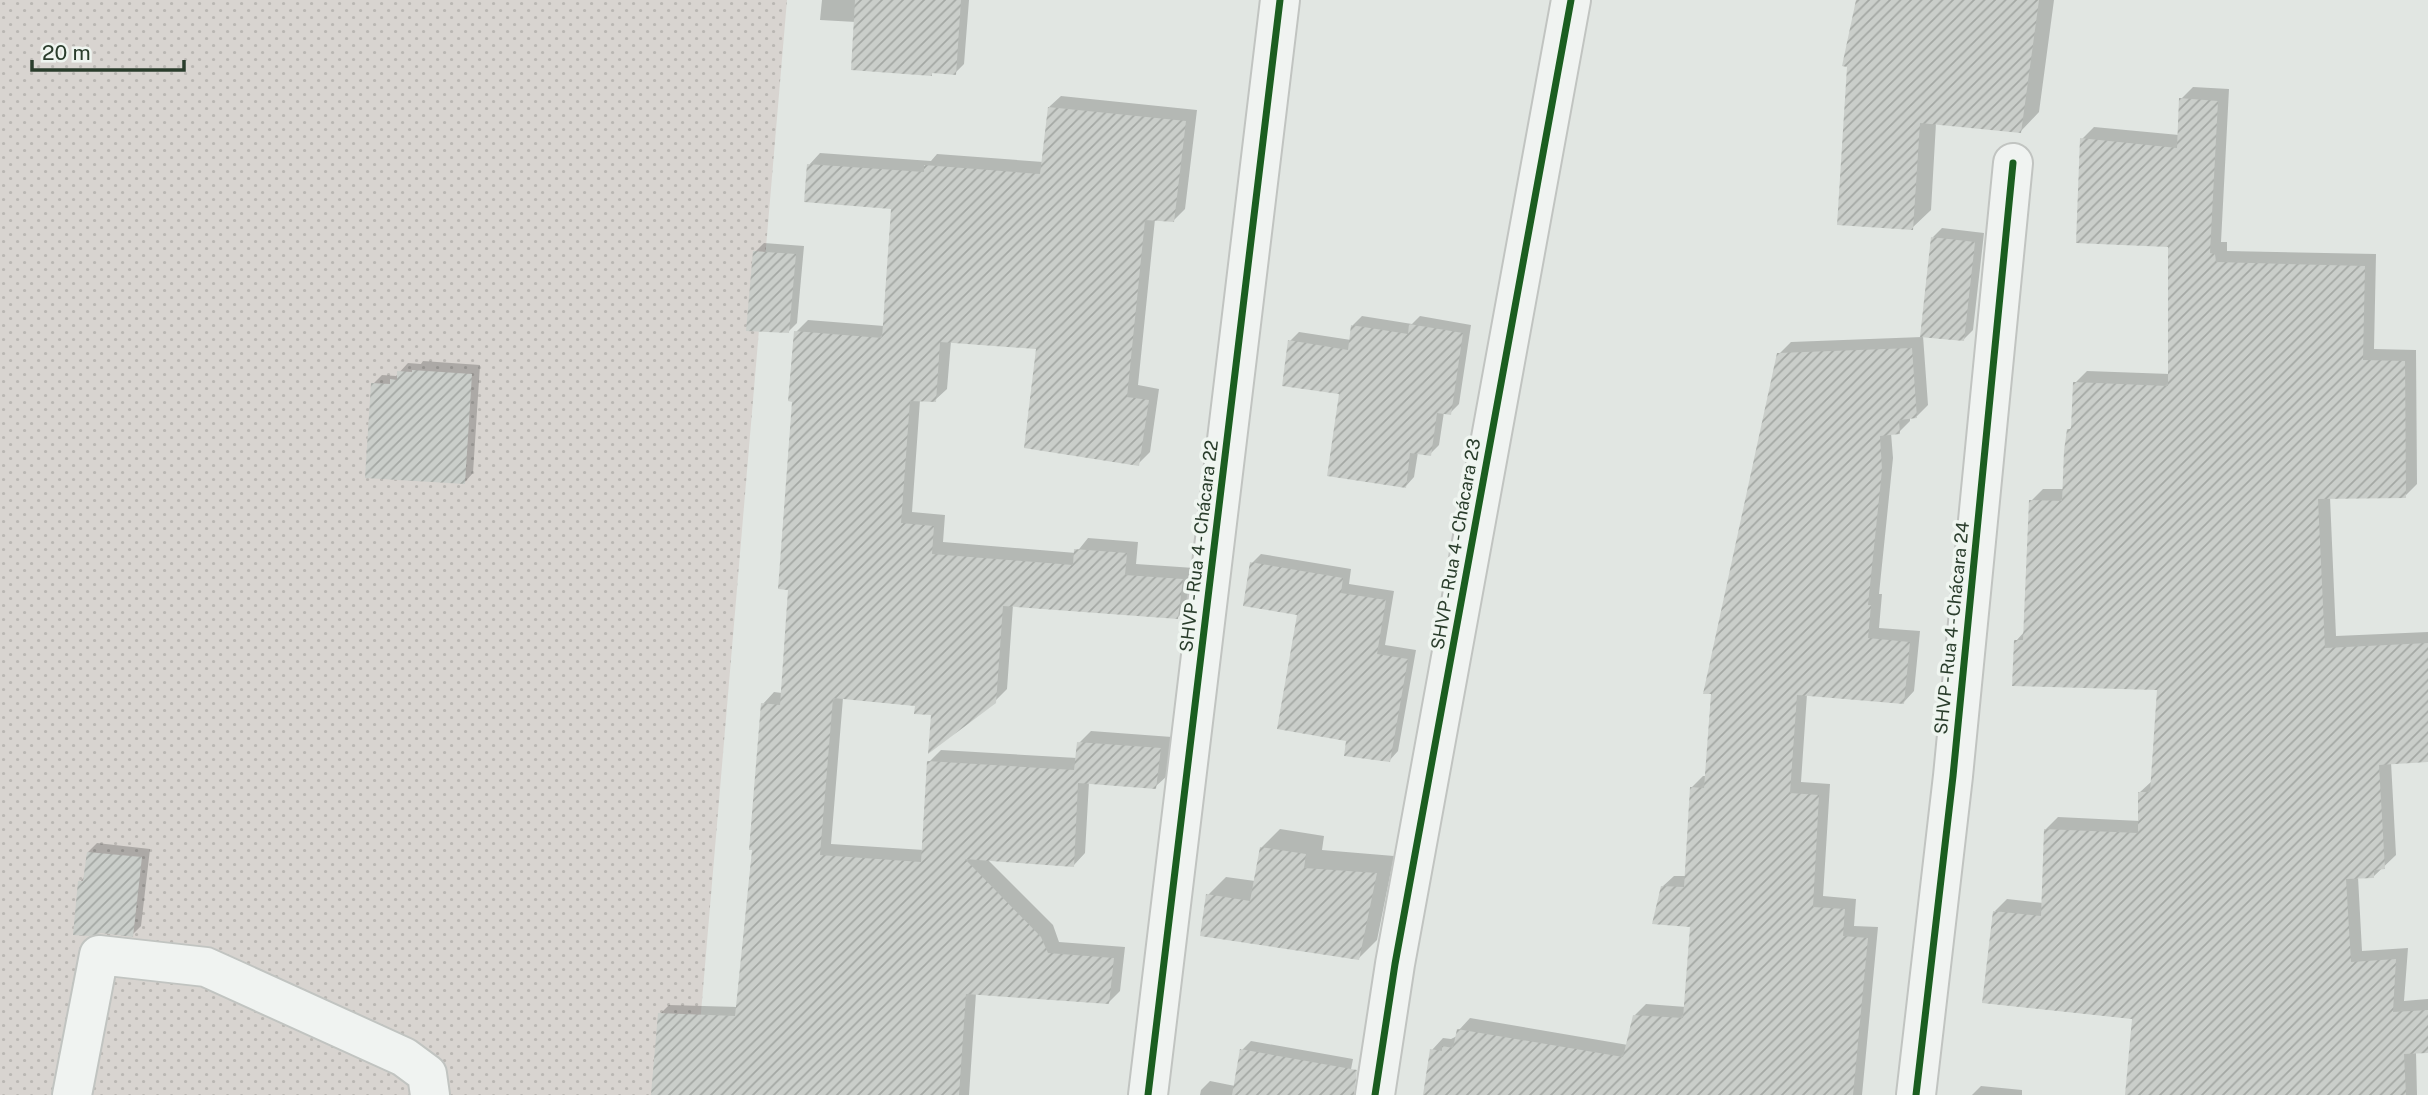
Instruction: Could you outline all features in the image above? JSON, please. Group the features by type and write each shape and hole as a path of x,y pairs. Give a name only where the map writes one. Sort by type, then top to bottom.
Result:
{"street":[{"name":"SHVP - Rua 4 - Chácara 22","path":"1148,1095 1280,0"},
{"name":"SHVP - Rua 4 - Chácara 23","path":"1375,1095 1395,964 1571,0"},
{"name":"SHVP - Rua 4 - Chácara 24","path":"1916,1095 1953,776 2013,163"},
{"path":"72,1095 99,955 206,967 404,1057 427,1074 429,1095"}],"shaded area":[{"path":"0,0 787,0 694,1095 0,1095"}],"building":[{"path":"855,0 961,0 956,75 932,73 932,76 851,70"},
{"path":"1856,0 2039,0 2021,133 1920,123 1913,230 1837,225 1847,67 1842,66"},
{"path":"2179,98 2218,101 2210,253 2215,254 2216,262 2365,266 2363,360 2405,361 2406,498 2318,499 2325,648 2428,643 2428,762 2379,765 2385,869 2374,870 2374,878 2346,879 2351,962 2396,959 2393,1012 2428,1010 2428,1053 2404,1054 2406,1095 2125,1095 2132,1019 1982,1003 1993,911 2041,916 2044,829 2138,833 2138,792 2150,792 2157,690 2012,686 2014,640 2023,640 2029,500 2062,501 2064,451 2067,429 2071,429 2073,382 2168,386 2168,247 2076,243 2080,138 2177,148"},
{"path":"1048,107 1186,121 1174,222 1145,220 1127,397 1149,400 1139,466 1024,448 1036,349 940,342 936,402 910,401 901,523 934,526 932,554 1073,565 1074,549 1127,553 1125,575 1183,579 1178,619 1003,606 996,703 928,754 931,715 914,714 915,706 833,698 820,855 921,862 927,761 1074,770 1077,742 1161,748 1156,789 1078,783 1074,867 965,859 1041,937 1048,953 1114,958 1109,1004 966,994 959,1095 651,1095 658,1013 735,1016 752,850 749,850 761,703 780,705 788,590 778,589 792,402 788,401 794,331 882,338 891,209 804,202 807,164 924,172 924,165 1040,174"},
{"path":"1931,237 1975,242 1964,341 1920,337"},
{"path":"753,251 796,254 789,333 746,331"},
{"path":"1409,324 1463,333 1451,415 1437,413 1431,456 1410,453 1406,488 1327,476 1339,394 1282,386 1288,340 1348,350 1351,325 1408,334"},
{"path":"1912,348 1917,418 1899,420 1900,434 1880,436 1882,470 1868,605 1871,605 1868,638 1910,642 1904,704 1797,695 1790,793 1819,795 1813,907 1845,909 1843,936 1868,938 1853,1095 1423,1095 1430,1049 1442,1051 1442,1046 1453,1048 1457,1029 1623,1057 1633,1015 1683,1018 1690,927 1652,924 1661,886 1684,887 1690,787 1704,788 1711,694 1703,694 1777,353"},
{"path":"397,371 472,374 465,484 365,478 371,383 390,384 390,379 397,380"},
{"path":"1250,562 1343,578 1341,593 1386,600 1377,654 1408,659 1390,762 1344,756 1346,741 1277,729 1297,615 1243,606"},
{"path":"1260,847 1306,854 1304,868 1377,873 1359,960 1200,936 1206,894 1250,901"},
{"path":"87,852 142,857 133,937 101,933 89,936 73,935 78,881 83,881"},
{"path":"1240,1049 1357,1070 1354,1095 1232,1095"}],"cycle path":[{"path":"1148,1095 1280,0"},
{"path":"1375,1095 1395,964 1571,0"},
{"path":"1916,1095 1953,776 2013,163"}]}
